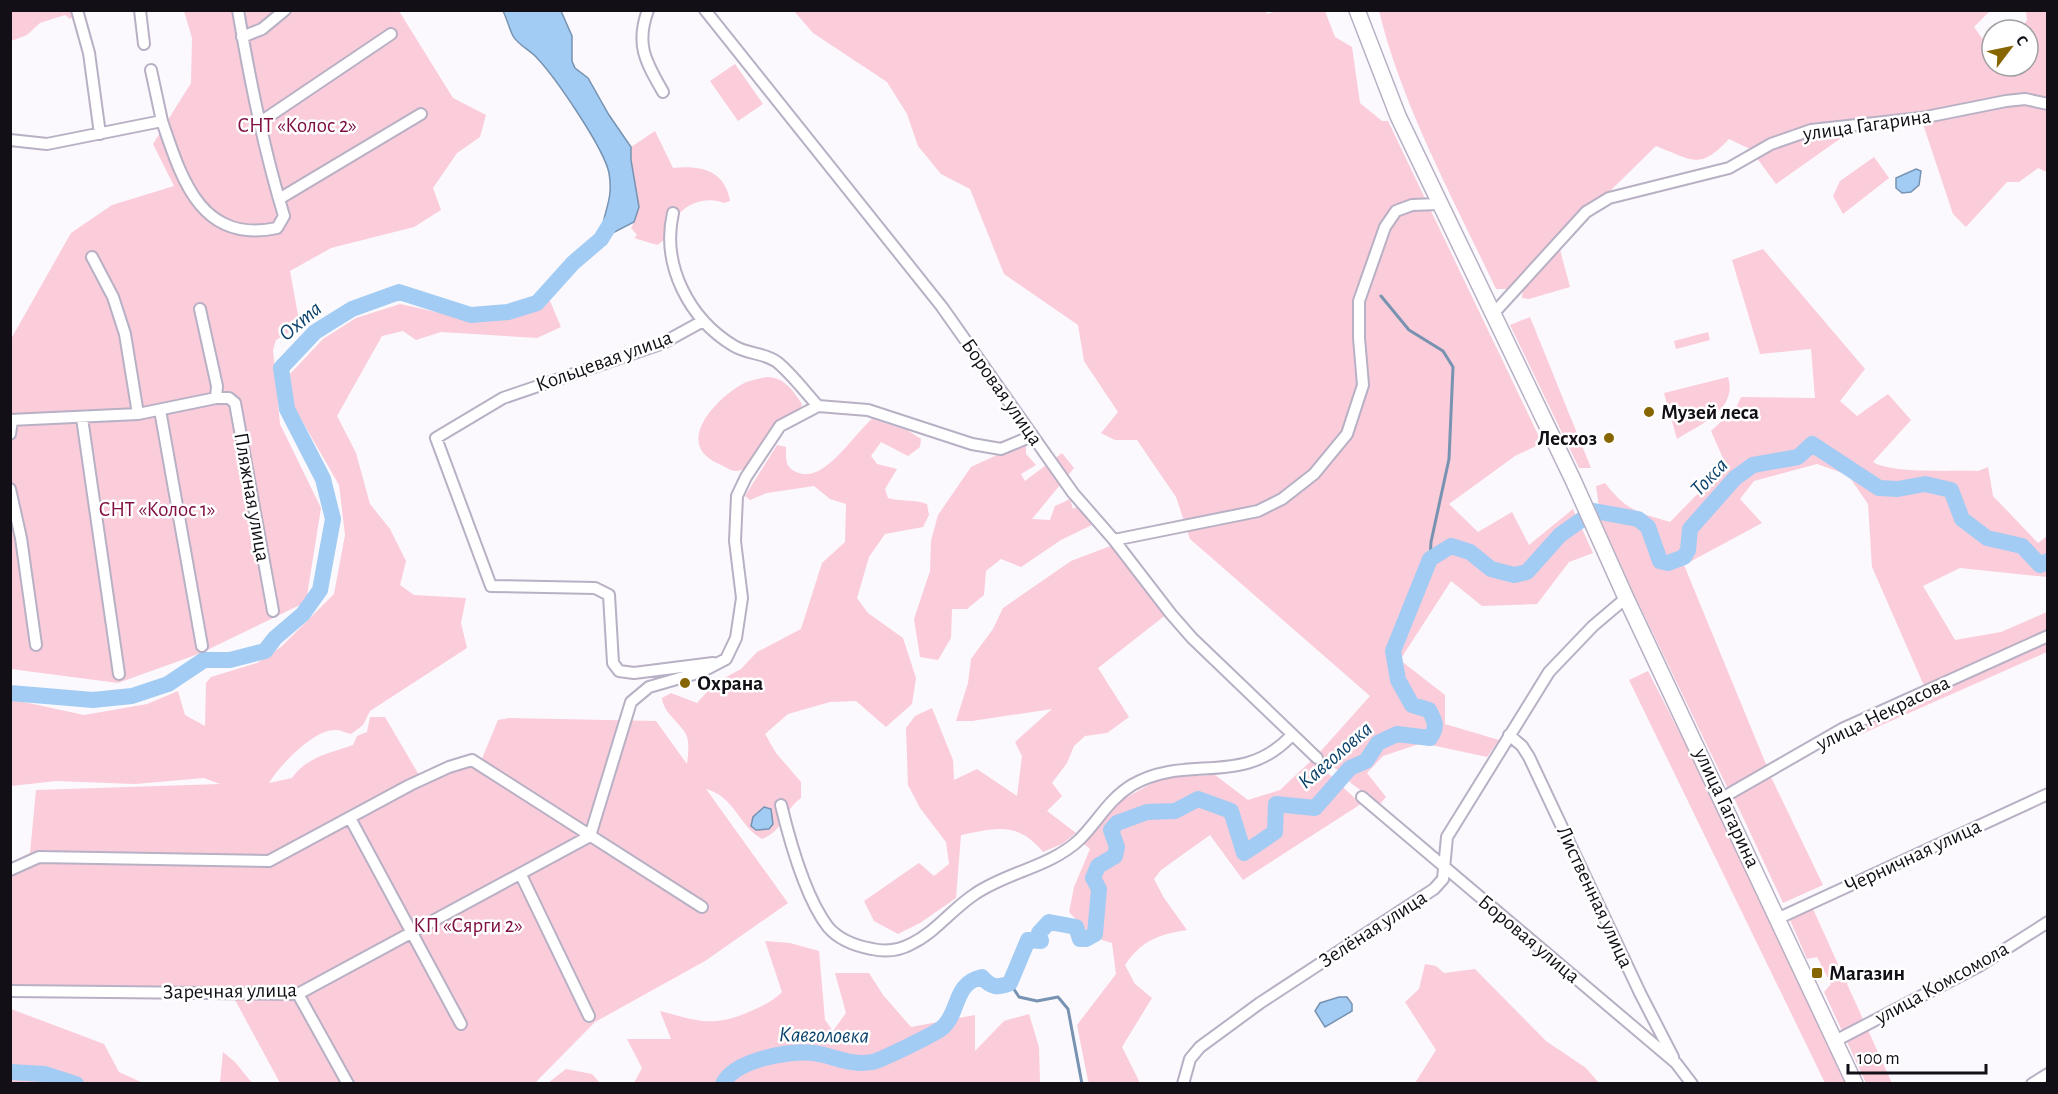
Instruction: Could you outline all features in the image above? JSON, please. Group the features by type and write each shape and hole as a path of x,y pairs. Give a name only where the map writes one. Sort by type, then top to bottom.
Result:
{"main road":[{"name":"улица Гагарина","path":"1357,10 1398,116 1585,504 1626,598 1855,1083"}],"street":[{"path":"77,10 89,53 100,134"},
{"path":"140,10 144,44"},
{"path":"151,70 162,121 193,196 206,214 229,227 258,232 277,228 284,216 274,189 251,93 238,10"},
{"path":"242,37 262,29 285,10"},
{"path":"648,10 641,29 644,56 663,92"},
{"name":"Боровая улица","path":"705,10 942,307 1073,493 1114,540 1192,638 1291,736 1317,758"},
{"path":"259,123 391,34"},
{"name":"улица Гагарина","path":"1493,314 1586,212 1609,198 1729,168 1771,144 1811,130 1922,118 2006,100 2025,99 2048,104"},
{"path":"279,199 421,114"},
{"path":"10,140 47,144 162,121"},
{"path":"1114,540 1258,511 1282,500 1314,474 1347,434 1363,385 1359,301 1385,226 1396,211 1412,206 1439,204"},
{"name":"Кольцевая улица","path":"673,213 669,231 673,265 687,298 703,321 734,346 778,363 818,406"},
{"path":"92,257 113,297 125,334 138,414"},
{"path":"10,434 11,420 138,414 216,398 217,386 200,309"},
{"name":"Кольцевая улица","path":"703,321 661,344 503,398 436,438 491,586 595,588 609,595 613,663 619,671 634,673 726,659"},
{"name":"Пляжная улица","path":"216,398 229,398 235,403 273,611"},
{"path":"590,836 631,702 649,687 702,672 726,659 736,638 742,598 735,541 737,496 746,477 780,426 818,406 867,410 981,446 1001,448 1032,436"},
{"path":"160,410 202,645"},
{"path":"82,418 119,674"},
{"path":"10,489 21,538 36,645"},
{"name":"Зелёная улица","path":"1183,1083 1190,1059 1200,1047 1260,1003 1434,888 1443,879 1448,837 1549,672 1593,626 1626,598"},
{"name":"улица Некрасова","path":"1722,798 1842,729 2048,636"},
{"name":"Лиственная улица","path":"1509,735 1522,746 1529,758 1640,993 1676,1063"},
{"path":"781,805 792,851 828,927 852,944 882,951 897,950 922,938 975,894 1059,854 1079,839 1117,795 1133,784 1172,770 1241,766 1262,760 1277,751 1291,736"},
{"path":"10,870 39,858 269,861 449,767 472,760 702,907"},
{"name":"Черничная улица","path":"1779,918 2048,794"},
{"name":"Боровая улица","path":"1362,797 1676,1063 1692,1083"},
{"path":"350,818 461,1024"},
{"name":"Заречная улица","path":"10,991 298,994 590,836"},
{"path":"520,874 589,1016"},
{"name":"улица Комсомола","path":"1835,1041 1979,966 2048,922"},
{"path":"298,994 348,1083"},
{"path":"2032,1083 2048,1074"}],"green space":[{"path":"1266,10 1267,14 1276,11 1325,11 1335,37 1352,47 1360,103 1382,121 1388,121 1542,443 1515,456 1449,504 1478,532 1512,512 1529,545 1573,509 1593,553 1569,562 1537,604 1482,606 1451,581 1400,660 1445,695 1445,724 1499,740 1487,757 1422,743 1383,756 1367,773 1386,797 1380,804 1352,784 1319,753 1370,696 1190,539 1176,497 1137,440 1115,440 1101,433 1118,412 1084,361 1078,325 1004,274 970,189 941,174 918,146 907,114 887,82 813,33 794,11"},
{"path":"10,11 73,11 73,17 70,19 65,15 40,23 27,35 11,41"},
{"name":"СНТ «Колос 1»","path":"184,11 399,11 453,98 486,115 480,137 457,153 433,188 441,210 414,227 331,248 290,271 300,326 276,340 273,350 280,424 321,508 306,602 201,653 118,683 11,669 11,339 71,233 112,205 174,186 153,144 191,83 192,38"},
{"path":"1379,11 1990,11 1980,18 1974,27 1980,35 1980,78 2040,78 2040,18 2027,18 2026,11 2047,11 2047,100 1811,127 1752,150 1729,139 1710,156 1695,160 1656,146 1607,194 1582,209 1508,289 1496,289 1430,152 1401,83"},
{"path":"735,64 763,104 738,121 710,81"},
{"path":"2025,103 2047,108 2047,172 2038,168 2019,182 2007,182 1966,227 1953,214 1922,121"},
{"path":"1854,129 1776,184 1756,157 1792,138"},
{"path":"655,131 673,168 702,169 717,176 723,182 730,201 724,203 707,200 689,206 679,214 668,235 657,245 634,238 637,235 631,228 634,222 631,147"},
{"path":"1874,157 1889,178 1843,214 1833,196 1840,181"},
{"path":"1559,246 1570,287 1529,299 1522,298 1523,284"},
{"path":"1763,249 1865,369 1840,401 1857,416 1888,394 1911,420 1873,462 1882,466 1924,471 1978,471 1988,467 1993,496 2038,543 2047,536 2047,577 1960,568 1923,586 1955,640 2001,632 2047,612 2047,631 1925,688 1872,567 1868,504 1848,475 1817,464 1754,481 1740,499 1762,523 1684,565 1768,769 1729,791 1601,521 1596,486 1605,483 1620,500 1633,509 1670,522 1726,465 1711,431 1736,408 1741,397 1815,398 1811,349 1760,354 1732,260"},
{"name":"КП «Сярги 2»","path":"550,301 561,327 537,338 441,332 416,340 403,331 382,336 337,416 356,453 370,504 390,529 406,561 400,585 414,595 466,598 461,623 467,648 370,711 363,725 351,734 338,730 328,731 308,741 289,758 269,783 292,778 312,760 353,745 357,736 367,732 370,717 385,717 419,775 481,761 498,720 509,718 656,721 687,764 686,734 668,712 662,698 671,693 697,703 715,683 741,669 757,652 801,629 822,563 845,542 846,504 830,499 814,486 767,493 750,500 745,496 777,445 786,447 786,460 791,469 809,474 828,464 872,419 907,430 921,439 920,447 908,456 881,442 871,456 877,464 897,469 885,489 888,498 927,504 929,515 923,527 885,534 869,557 857,598 868,613 903,638 916,678 912,704 886,727 856,701 830,702 788,714 765,734 776,753 801,782 801,798 790,809 780,826 762,839 747,827 730,804 716,793 706,789 788,903 705,961 595,1022 535,1083 280,1083 228,987 11,986 11,863 30,853 36,790 220,784 204,778 135,784 56,781 11,786 10,699 84,715 147,704 178,691 185,715 205,726 206,683 211,677 257,663 281,647 334,594 345,535 339,485 293,405 290,374 323,339 356,318 400,304 472,320 505,318"},
{"path":"1530,317 1591,468 1579,468 1510,325"},
{"path":"1708,332 1710,340 1676,349 1674,341"},
{"path":"766,377 778,379 787,385 802,404 801,407 785,418 744,469 731,470 706,456 699,446 702,424 709,413 729,393 745,383"},
{"path":"1728,377 1730,389 1722,407 1715,415 1677,439 1664,393"},
{"path":"1026,444 1026,454 1036,465 1021,474 1025,481 1062,453 1074,468 1032,519 1050,520 1055,506 1070,499 1073,509 1083,503 1100,521 1061,540 1021,567 1001,559 986,571 984,595 967,609 952,609 951,638 938,660 920,657 914,619 930,571 931,541 938,515 971,467"},
{"path":"1113,545 1167,614 1098,668 1129,717 1107,733 1085,736 1074,746 1067,763 1052,783 1062,796 1047,811 1076,833 1062,844 1043,852 1025,835 1006,829 961,835 956,898 920,923 898,934 874,921 864,901 919,863 934,876 949,864 946,842 920,808 908,785 906,728 915,716 932,708 953,760 954,780 977,769 1017,796 1022,756 1015,742 1052,709 972,721 956,721 968,683 971,659 993,629 1003,608 1071,561"},
{"path":"2047,642 2047,652 1848,740 1846,733"},
{"path":"1648,671 1715,802 1845,1083 1825,1083 1629,680"},
{"path":"1313,759 1361,804 1243,880 1210,835 1161,870 1154,879 1164,898 1187,930 1168,934 1144,944 1125,965 1135,984 1152,998 1122,1047 1140,1083 1091,1083 1088,1081 1077,1025 1116,974 1112,943 1086,935 1082,926 1069,912 1074,887 1090,849 1084,844 1122,800 1154,782 1173,777 1215,775 1248,800 1280,790"},
{"path":"1770,775 1823,885 1783,903 1733,796"},
{"path":"1813,909 1892,1083 1866,1083 1824,992 1831,984 1817,957 1807,959 1790,920"},
{"path":"765,941 790,943 819,951 825,1020 833,1031 846,1013 835,973 869,973 883,995 911,1027 975,1015 975,1051 1004,1021 1029,1014 1039,1047 1040,1083 634,1083 642,1068 627,1039 671,1039 660,1011 695,1020 726,1020 760,1007 782,992"},
{"path":"1425,964 1436,966 1444,973 1475,969 1546,1041 1586,1068 1599,1083 1415,1083 1436,1050 1405,1002 1419,989"},
{"path":"11,1009 104,1044 119,1072 143,1083 11,1083"},
{"path":"223,1052 235,1062 252,1083 220,1083"},
{"path":"566,1069 592,1074 600,1083 548,1083"}],"water":[{"path":"503,11 561,11 572,36 572,61 575,68 588,78 631,147 639,207 634,222 601,239 610,192 609,173 605,162 589,131 555,80 537,58 513,36"},
{"path":"1916,169 1921,171 1919,185 1911,192 1902,193 1896,188 1896,178"},
{"path":"764,807 771,809 773,824 769,829 756,830 751,826 753,817"},
{"path":"1347,997 1352,1004 1352,1011 1325,1027 1315,1011 1320,1003"}],"waterway":[{"name":"Охта","path":"10,693 93,700 132,696 168,684 204,660 230,660 265,651 275,638 303,614 320,590 333,519 323,479 287,409 281,368 315,332 352,309 399,292 471,315 508,312 537,303 573,263 601,239 612,221"},
{"path":"1381,296 1409,330 1443,351 1453,367 1449,459 1431,542 1430,559"},
{"name":"Кавголовка","path":"723,1084 738,1069 763,1058 777,1055 803,1052 857,1063 877,1060 942,1028 952,1015 961,992 973,980 982,977 995,986 1010,983 1028,940 1041,941 1039,933 1049,922 1076,927 1080,939 1086,939 1095,934 1099,889 1093,878 1098,866 1115,856 1117,847 1111,830 1117,823 1147,812 1175,811 1198,799 1231,811 1244,853 1275,832 1276,804 1315,808 1350,768 1366,761 1378,743 1397,734 1430,738 1435,727 1433,717 1429,710 1412,705 1398,680 1393,651 1430,559 1451,546 1470,552 1491,569 1514,575 1527,572 1560,535 1594,511 1638,519 1648,527 1660,561 1668,563 1684,557 1688,550 1690,529 1735,478 1753,465 1798,457 1812,444 1879,488 1898,489 1925,484 1951,490 1962,519 1987,538 2022,546 2040,565 2048,561"},
{"path":"1010,983 1019,997 1037,1001 1058,997 1068,1009 1082,1084"},
{"name":"Кавголовка","path":"10,1072 45,1074 76,1084"}],"place":[{"name":"Музей леса","path":"1649,412"},
{"name":"Лесхоз","path":"1609,438"},
{"name":"Охрана","path":"685,683"},
{"name":"Магазин","path":"1817,973"}],"park label":[{"name":"СНТ «Колос 2»","path":"297,125"}],"water label":[{"name":"Токса","path":"1709,477"}]}
